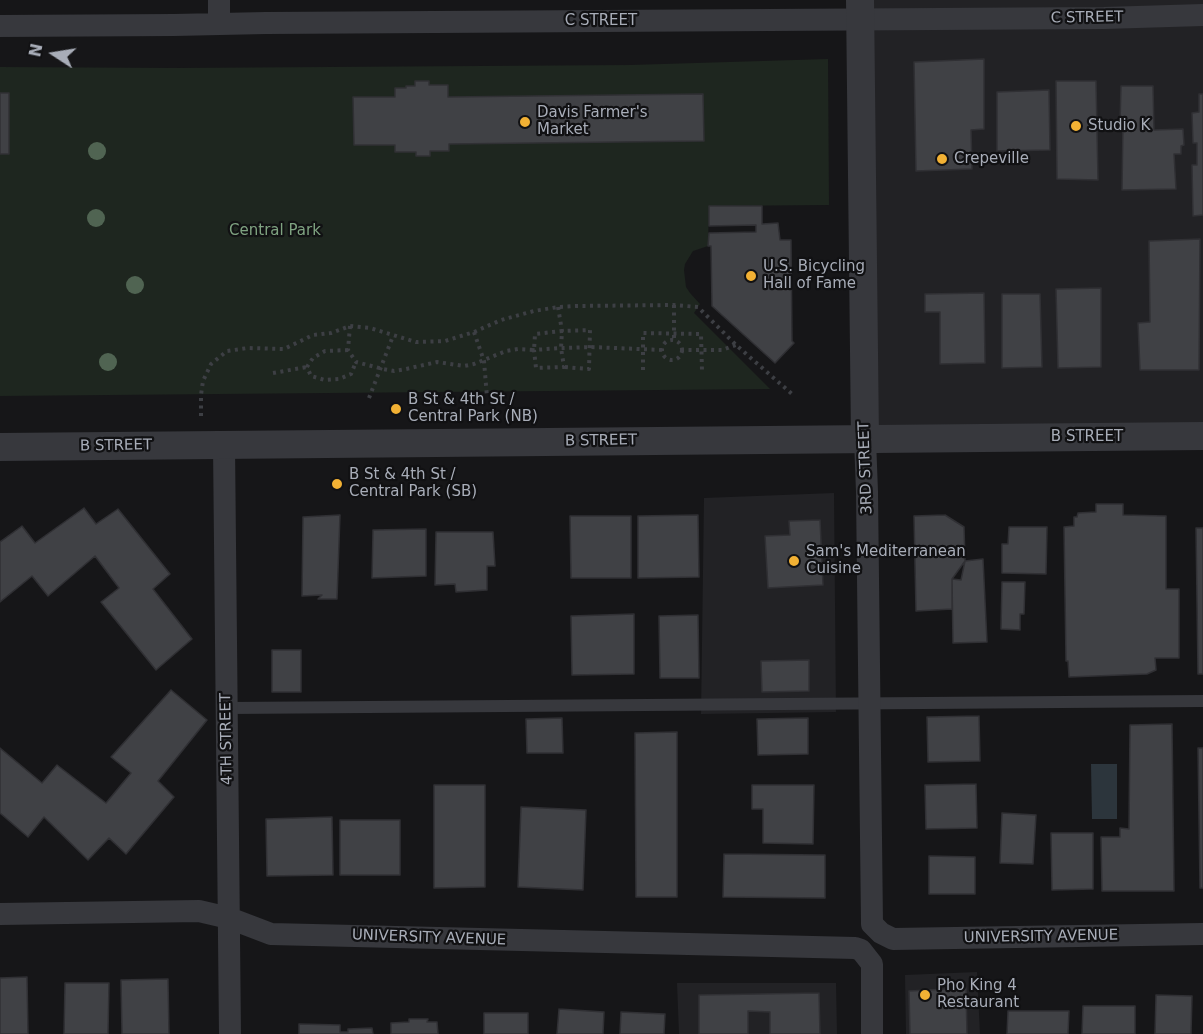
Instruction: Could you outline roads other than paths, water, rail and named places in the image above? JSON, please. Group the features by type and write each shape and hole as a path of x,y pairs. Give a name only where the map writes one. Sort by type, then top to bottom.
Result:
{"street":[{"path":"219,0 219,23"},
{"name":"C STREET","path":"0,26 174,25 860,10 1104,18 1203,15"},
{"name":"3RD STREET","path":"860,10 872,924 881,933"},
{"name":"B STREET","path":"0,447 1203,436"},
{"name":"4TH STREET","path":"213,445 228,708 230,1034"},
{"name":"UNIVERSITY AVENUE","path":"0,914 199,911 229,918 272,934 855,948 861,950 872,964 872,1034"},
{"name":"UNIVERSITY AVENUE","path":"881,933 893,939 1203,934"}],"lane":[{"path":"228,708 1203,701"}],"place":[{"name":"Davis Farmer's Market","path":"525,122"},
{"name":"Studio K","path":"1076,126"},
{"name":"Crepeville","path":"942,159"},
{"name":"U.S. Bicycling Hall of Fame","path":"751,276"},
{"name":"B St & 4th St / Central Park (NB)","path":"396,409"},
{"name":"B St & 4th St / Central Park (SB)","path":"337,484"},
{"name":"Sam's Mediterranean Cuisine","path":"794,561"},
{"name":"Pho King 4 Restaurant","path":"925,995"}],"park label":[{"name":"Central Park","path":"275,231"}]}
